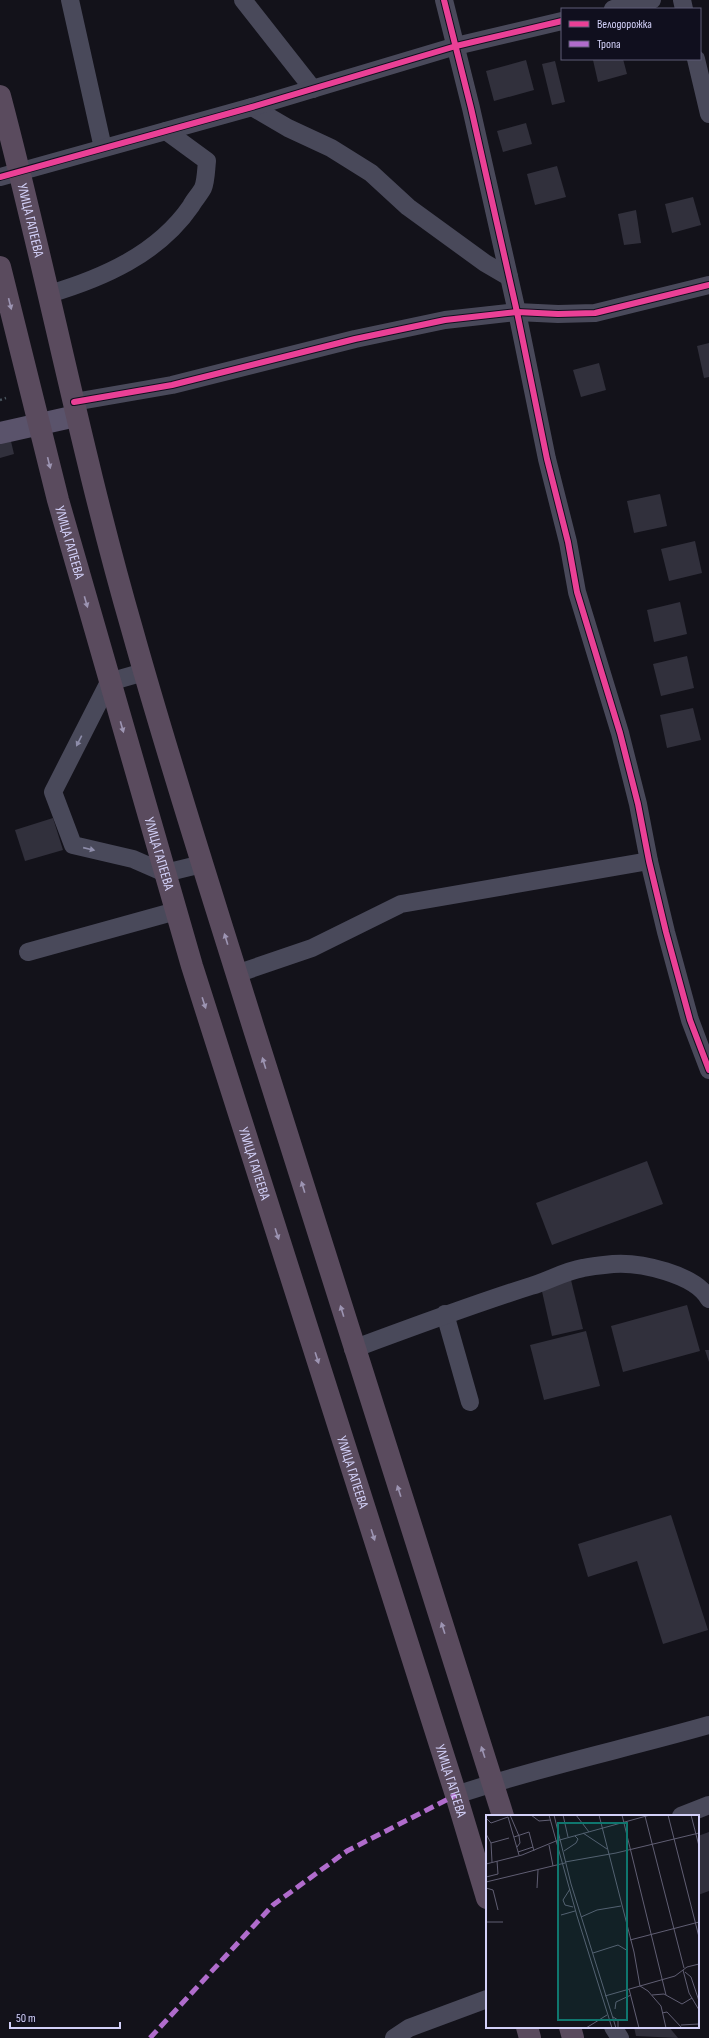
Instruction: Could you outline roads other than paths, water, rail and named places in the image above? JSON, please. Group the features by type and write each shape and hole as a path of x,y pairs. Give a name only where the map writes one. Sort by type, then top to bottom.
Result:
{"highway":[{"name":"УЛИЦА ГАПЕЕВА","path":"0,96 10,174 49,294 75,409 144,672 236,974 353,1348 503,1815"},
{"name":"УЛИЦА ГАПЕЕВА","path":"0,266 58,500 194,974 456,1795 486,1895"},
{"path":"527,2028 530,2038"},
{"path":"570,2028 573,2038"}],"main road":[{"path":"0,433 40,425 75,409"}],"street":[{"path":"70,0 103,148"},
{"path":"243,0 313,90"},
{"path":"444,0 471,108 517,312 547,459 568,542 577,592 620,733 638,804 649,861 666,932 690,1020 709,1070"},
{"path":"618,8 652,0"},
{"path":"10,174 313,90 456,46 561,21"},
{"path":"696,60 709,114"},
{"path":"252,107 288,128 330,148 371,173 408,207 485,263 509,277"},
{"path":"49,294 84,284 139,256 175,227 188,210 203,188 207,161 166,131"},
{"path":"75,409 355,339 445,320 517,312 558,314 595,313 709,285"},
{"path":"144,672 109,682 53,792 73,845 133,859 165,873 202,864"},
{"path":"236,974 312,948 401,904 649,861"},
{"path":"28,952 176,911"},
{"path":"353,1348 445,1314 581,1268 614,1264 643,1266 668,1272 688,1280 705,1292 709,1299"},
{"path":"445,1314 470,1402"},
{"path":"456,1795 492,1783 628,1748 709,1724"},
{"path":"684,1815 709,1805"},
{"path":"394,2038 409,2028 486,1999"},
{"path":"614,2028 620,2038"}]}
